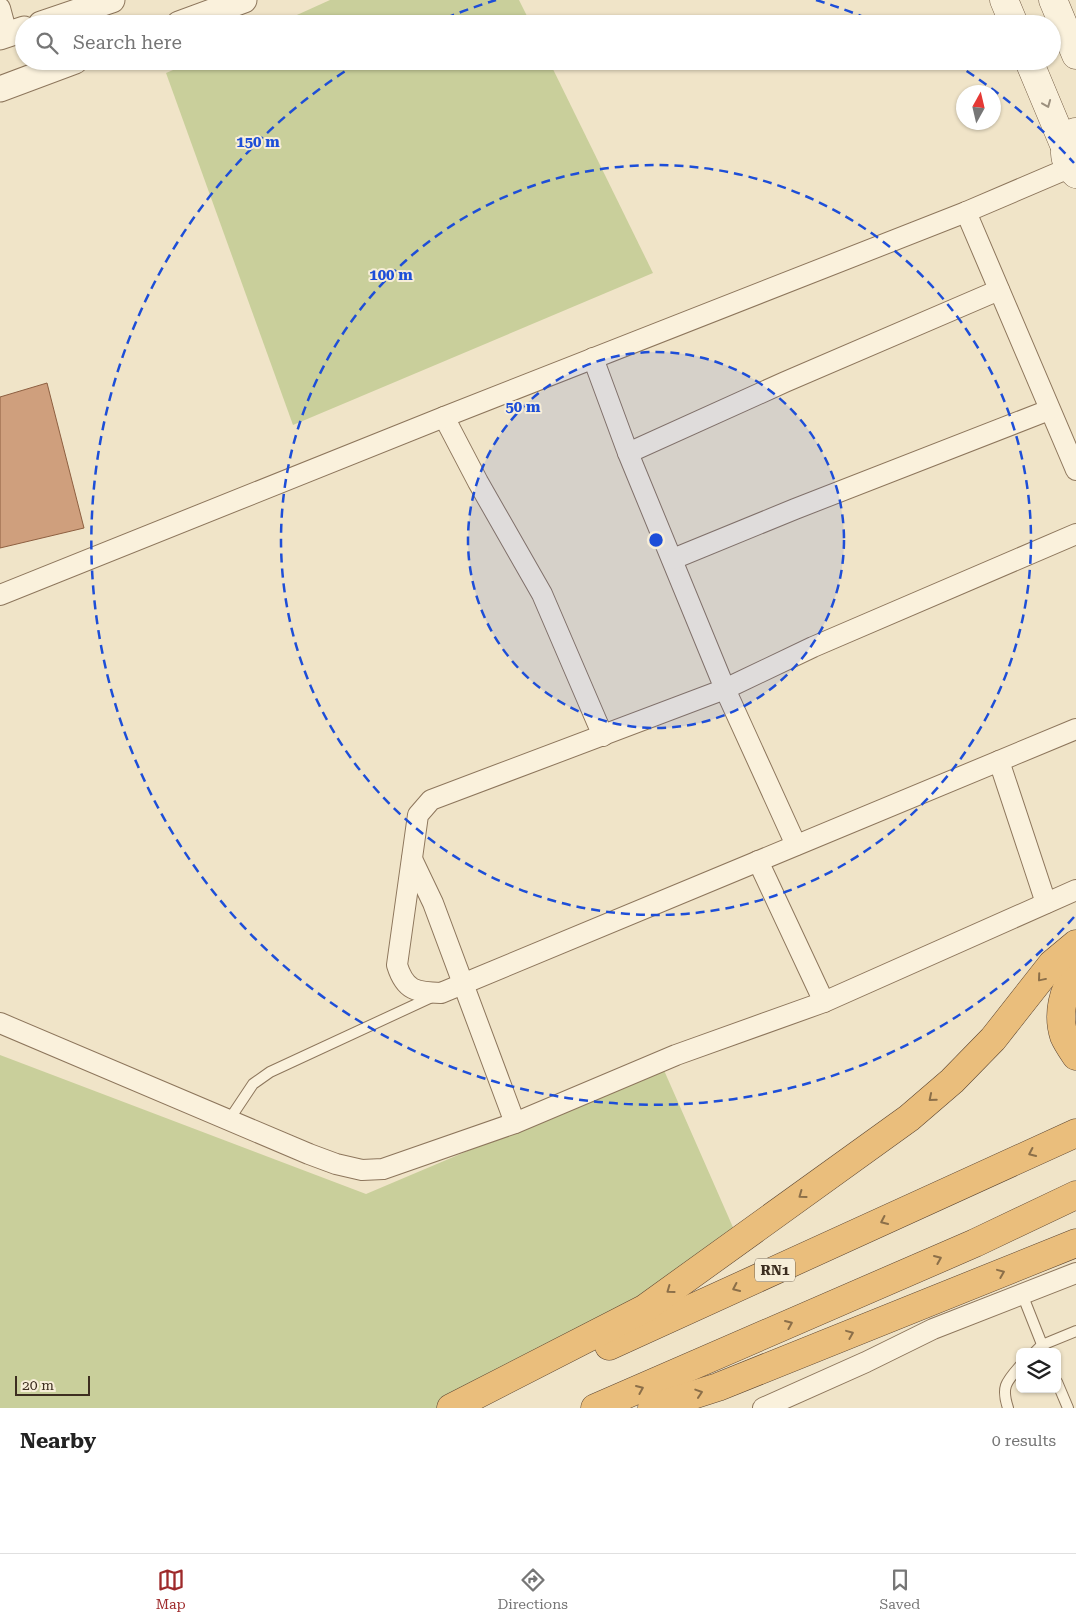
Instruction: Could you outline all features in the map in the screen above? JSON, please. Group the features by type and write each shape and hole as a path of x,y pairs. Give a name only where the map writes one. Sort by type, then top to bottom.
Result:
{"highway":[{"path":"451,1408 644,1309 909,1118 952,1081 992,1039 1052,964 1076,944"},
{"path":"1076,972 1068,983 1061,1009 1064,1036 1076,1056"},
{"name":"RN1","path":"475,1408 1076,1133"},
{"path":"596,1408 975,1243 1076,1195"},
{"path":"652,1408 718,1387 1076,1243"}],"main road":[{"path":"1004,0 1010,15"},
{"path":"1053,0 1059,15"},
{"path":"1061,19 1076,55"},
{"path":"1033,70 1071,155"}],"street":[{"path":"203,15 244,0"},
{"path":"67,15 108,1"},
{"path":"0,8 10,33"},
{"path":"0,89 51,70"},
{"path":"0,595 444,417 966,212 1071,155"},
{"path":"966,212 1076,470"},
{"path":"628,453 785,382 998,290"},
{"path":"593,358 628,453 725,689 796,845"},
{"path":"673,559 795,509 1049,410"},
{"path":"444,417 478,482 542,594 603,736"},
{"path":"1076,534 813,647 725,689 431,800 418,815 397,965 400,975 408,986 420,992 442,992 1076,728"},
{"path":"999,761 1046,903"},
{"path":"412,859 433,903 515,1124"},
{"path":"758,861 824,1002"},
{"path":"0,1023 309,1154 336,1164 362,1170 383,1169 515,1124 676,1055 824,1002 1076,890"},
{"path":"771,1406 933,1329 1076,1273"}],"lane":[{"path":"229,1120 253,1084 270,1072 442,992"},
{"path":"1022,1294 1040,1348"},
{"path":"1045,1348 1076,1331"},
{"path":"1008,1408 1003,1395 1007,1381 1016,1371"},
{"path":"1061,1391 1068,1408"}],"green space":[{"path":"330,0 519,0 526,15 297,15"},
{"path":"173,70 553,70 653,273 293,425 166,73"},
{"path":"0,1055 366,1194 663,1068 739,1241 451,1408 0,1408"}],"building":[{"path":"47,383 84,528 0,548 0,397"}]}
